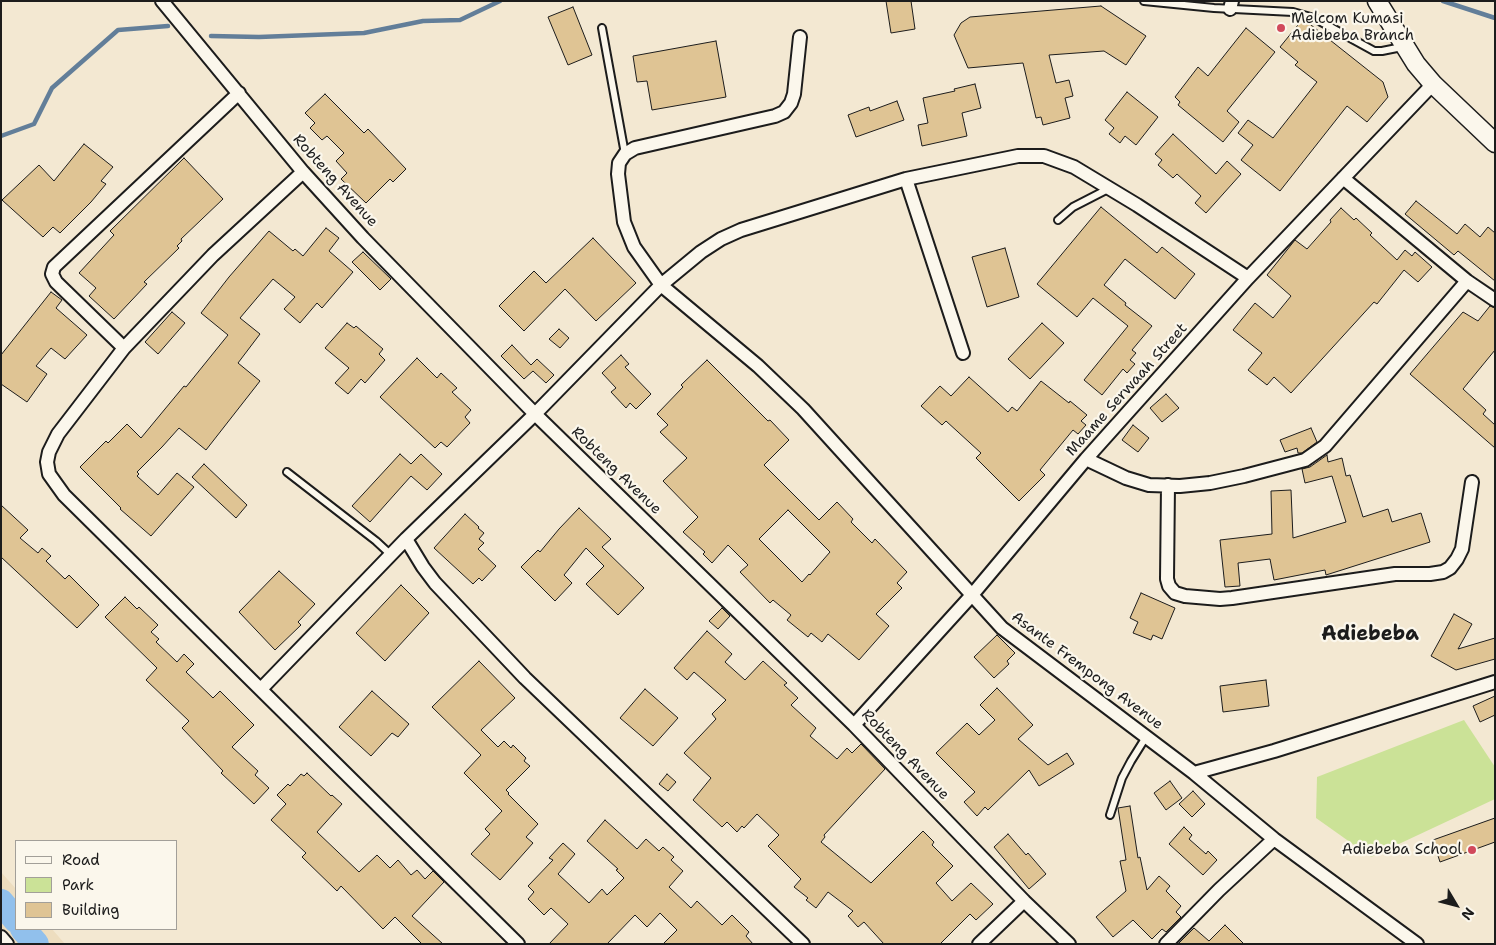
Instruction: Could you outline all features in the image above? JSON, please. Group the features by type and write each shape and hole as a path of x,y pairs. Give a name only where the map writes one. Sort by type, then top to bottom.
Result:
{"main road":[{"path":"1376,1 1404,46 1433,84 1495,144"}],"street":[{"name":"Robteng Avenue","path":"162,1 303,172 363,238 534,414 854,725 1024,901 1069,944"},
{"path":"625,154 635,148 775,116 784,112 791,103 794,94 800,37"},
{"name":"Maame Serwaah Street","path":"854,725 972,595 1086,459 1248,278 1433,84"},
{"path":"124,348 56,282 52,274 54,267 239,93"},
{"name":"Asante Frempong Avenue","path":"625,154 619,163 618,174 624,222 634,247 661,285 758,366 804,408 993,619 1010,635 1194,773 1274,839 1417,944"},
{"path":"261,689 390,554 534,414 661,285 701,252 741,230 906,179 1018,156 1044,156 1074,167 1137,204 1248,278"},
{"path":"303,172 213,255 124,348 58,434 49,452 47,462 49,474 64,495 518,944"},
{"path":"1343,178 1467,281 1495,300"},
{"path":"906,179 963,353"},
{"path":"1086,459 1126,478 1149,484 1168,486 1210,483 1305,460 1316,453 1336,434 1467,281"},
{"path":"1168,486 1167,579 1169,586 1175,593 1185,596 1220,599 1395,574 1442,572 1450,568 1462,549 1472,482"},
{"path":"406,538 423,567 436,583 525,678 803,944"},
{"path":"1194,773 1274,751 1495,682"},
{"path":"1166,944 1206,903 1274,839"},
{"path":"978,944 1024,901"},
{"path":"1,937 7,944"}],"lane":[{"path":"1144,1 1231,5 1305,14 1374,51 1404,46"},
{"path":"602,28 625,154"},
{"path":"1058,220 1073,207 1110,188"},
{"path":"287,472 390,554"},
{"path":"1110,814 1122,778 1130,761 1146,737"}],"shaded area":[{"path":"1,872 15,888 15,930 53,930 65,944 1,944"}],"green space":[{"path":"1464,720 1495,767 1495,799 1371,857 1316,818 1317,777"}],"building":[{"path":"886,1 911,1 915,29 891,33"},
{"path":"1101,6 1146,36 1126,65 1104,51 1049,55 1056,83 1069,80 1073,96 1065,98 1070,118 1043,125 1041,117 1036,118 1023,63 968,68 954,35 961,23 970,17"},
{"path":"573,7 592,55 568,65 548,17"},
{"path":"1302,20 1306,21 1383,82 1388,97 1367,122 1347,106 1280,191 1241,160 1253,145 1238,133 1248,120 1273,138 1317,82 1295,65 1298,62 1280,47"},
{"path":"1246,28 1275,52 1227,111 1239,122 1223,142 1178,105 1180,102 1175,97 1198,67 1208,76"},
{"path":"716,41 726,97 652,110 647,81 637,82 633,56"},
{"path":"975,84 981,108 962,113 967,136 922,146 918,125 928,123 923,98 955,91 954,89"},
{"path":"1127,92 1158,117 1136,145 1125,136 1120,143 1109,134 1114,128 1105,120"},
{"path":"325,94 364,133 368,129 406,169 393,182 390,179 366,203 341,179 347,173 336,161 344,153 327,136 322,140 310,128 315,123 305,113"},
{"path":"897,101 904,120 856,137 848,115 869,107 870,111"},
{"path":"1173,134 1216,174 1227,161 1241,174 1206,213 1195,203 1201,196 1177,174 1173,178 1158,165 1162,160 1155,154"},
{"path":"84,144 113,167 101,181 106,184 60,233 53,227 43,237 2,200 39,165 54,181"},
{"path":"184,158 223,199 181,239 182,241 177,246 179,248 144,282 147,284 114,319 89,296 96,288 79,273 114,235 110,231"},
{"path":"1416,201 1457,234 1465,224 1480,237 1488,227 1495,233 1495,281 1458,251 1454,255 1405,214"},
{"path":"1101,207 1157,253 1162,247 1195,274 1175,299 1125,259 1104,285 1126,303 1125,305 1152,326 1132,350 1136,353 1130,360 1135,364 1127,373 1123,369 1102,395 1084,380 1128,326 1093,298 1077,317 1037,284"},
{"path":"1341,208 1354,220 1356,218 1372,233 1370,235 1397,260 1405,250 1412,256 1415,252 1432,267 1418,282 1404,270 1377,304 1374,302 1291,393 1274,377 1267,385 1248,370 1262,353 1233,330 1255,303 1273,318 1291,296 1267,275 1295,240 1307,249"},
{"path":"326,228 339,238 329,251 353,272 322,308 317,303 300,323 284,309 295,297 273,279 240,318 260,334 238,363 260,381 206,450 179,428 137,472 139,474 137,476 158,495 177,473 194,487 151,536 120,509 80,467 106,441 108,443 127,424 141,438 228,335 201,313 269,231 293,251 295,249 303,256"},
{"path":"593,238 636,283 596,321 565,289 524,331 499,306 534,271 546,283"},
{"path":"1005,248 1019,297 987,307 972,257"},
{"path":"363,252 391,279 380,290 352,262"},
{"path":"51,292 62,300 56,308 87,335 65,359 51,348 36,366 47,374 27,402 1,384 1,355"},
{"path":"1490,306 1495,308 1495,350 1463,389 1486,410 1483,414 1495,425 1495,448 1410,374 1463,312 1478,321"},
{"path":"172,312 185,323 158,354 145,342"},
{"path":"347,323 354,328 356,326 383,349 379,354 385,360 365,383 361,379 348,394 335,383 349,368 325,348"},
{"path":"1042,323 1064,343 1030,379 1008,359"},
{"path":"559,329 569,338 560,348 549,339"},
{"path":"512,345 531,365 537,359 554,375 546,383 533,371 524,379 501,356"},
{"path":"621,355 629,364 625,367 651,394 636,409 630,403 626,408 611,392 616,388 602,373"},
{"path":"417,358 437,378 441,373 457,388 452,392 471,410 465,417 470,423 447,447 441,442 435,448 380,397"},
{"path":"707,360 789,440 764,465 819,520 837,502 853,519 851,522 872,543 875,539 907,572 897,583 902,588 876,614 889,626 859,660 828,634 822,642 811,633 808,637 787,620 791,615 773,600 770,603 740,572 748,565 728,545 712,563 703,554 705,552 683,532 698,517 663,481 687,458 660,432 668,425 657,414 683,387 681,385","holes":["788,510 830,552 802,582 759,539"]},
{"path":"969,377 1008,412 1012,407 1017,411 1041,381 1087,415 1081,421 1086,425 1078,434 1073,430 1040,470 1045,475 1019,501 976,458 981,453 946,421 942,425 921,406 940,386 951,396"},
{"path":"1166,394 1179,408 1162,422 1150,408"},
{"path":"1133,425 1149,438 1138,452 1122,440"},
{"path":"1311,428 1317,442 1302,453 1298,453 1297,448 1285,452 1280,440"},
{"path":"400,454 411,464 421,454 442,474 427,490 411,476 370,522 352,506"},
{"path":"1327,455 1328,462 1342,458 1346,476 1350,475 1363,517 1388,509 1392,522 1421,513 1430,542 1326,575 1325,570 1274,580 1270,559 1238,563 1240,586 1225,587 1220,540 1272,534 1271,491 1291,490 1293,538 1346,522 1332,476 1305,483 1302,469 1310,467"},
{"path":"204,464 247,505 236,518 192,477"},
{"path":"1,505 28,530 20,538 38,553 42,548 51,556 46,561 65,579 69,575 99,605 77,628 1,557"},
{"path":"579,508 611,539 602,547 644,588 618,615 586,584 604,566 586,548 564,575 572,583 555,601 521,567 538,550 540,552"},
{"path":"465,514 484,533 479,539 484,543 478,549 496,566 482,581 479,578 473,584 434,548"},
{"path":"279,571 315,604 298,622 301,625 275,650 239,612"},
{"path":"401,585 429,613 385,661 356,633"},
{"path":"1141,593 1175,608 1162,639 1153,635 1151,640 1133,633 1138,622 1130,618"},
{"path":"125,597 158,625 151,632 159,639 156,642 177,662 184,654 194,664 186,672 213,698 220,691 254,725 232,747 258,771 255,775 269,788 254,804 221,773 223,771 182,728 189,721 146,680 157,668 105,617"},
{"path":"722,608 730,616 718,629 709,621"},
{"path":"1454,614 1472,624 1458,649 1495,638 1495,659 1456,670 1431,656"},
{"path":"707,631 732,654 725,662 745,680 763,661 787,683 784,685 798,698 791,705 816,728 810,736 837,759 847,748 852,753 861,744 885,769 824,835 825,837 821,842 871,883 923,831 934,842 932,845 953,866 936,883 952,901 971,883 993,904 976,920 970,914 940,944 884,944 864,922 858,927 848,916 853,911 828,892 816,908 806,900 808,898 794,887 801,879 768,846 779,835 757,814 744,828 742,826 737,832 727,822 722,827 693,800 711,778 684,753 716,719 712,714 726,700 694,672 687,680 674,668"},
{"path":"997,635 1015,653 1007,661 1009,664 994,678 974,657"},
{"path":"479,661 515,698 481,730 498,747 504,741 511,748 513,745 526,758 524,761 530,766 506,790 538,824 526,837 533,843 500,880 471,854 490,834 485,829 502,811 464,773 481,755 432,707"},
{"path":"1266,680 1269,706 1223,712 1220,686"},
{"path":"997,688 1033,725 1018,739 1048,765 1067,753 1074,764 1039,786 1029,770 988,810 985,807 977,816 964,802 975,792 936,753 967,723 979,735 995,720 980,705"},
{"path":"645,689 678,718 653,746 620,718"},
{"path":"372,691 409,724 398,737 392,733 371,756 339,727"},
{"path":"1495,696 1495,715 1480,722 1473,706"},
{"path":"307,773 342,804 317,832 359,872 377,855 390,868 398,860 411,875 417,870 425,879 433,871 444,882 412,916 443,944 422,944 395,917 383,929 341,886 337,891 302,857 306,853 271,820 286,804 277,795 288,784 290,786 301,774 304,776"},
{"path":"667,774 676,782 668,791 659,784"},
{"path":"1170,781 1182,798 1166,810 1154,793"},
{"path":"1193,791 1205,804 1192,817 1179,804"},
{"path":"1130,806 1138,858 1140,857 1147,890 1159,876 1170,886 1166,891 1181,906 1176,912 1181,917 1166,932 1162,929 1152,939 1133,920 1113,937 1096,917 1126,891 1120,861 1126,860 1118,808"},
{"path":"1495,818 1495,842 1440,862 1433,840"},
{"path":"605,820 637,849 646,839 659,851 663,847 674,857 671,860 683,871 669,887 691,908 697,901 722,925 732,915 749,932 746,936 753,944 663,944 677,930 660,913 647,927 635,915 607,944 549,944 568,924 551,908 544,915 528,899 534,892 528,886 553,860 549,858 563,843 575,854 558,874 589,903 602,889 607,895 624,878 616,870 618,869 587,841"},
{"path":"1184,827 1192,835 1189,839 1206,854 1208,851 1217,860 1203,875 1169,844"},
{"path":"1008,834 1046,874 1029,889 994,847"},
{"path":"1225,925 1244,944 1178,944 1194,928 1209,941"}],"waterway":[{"path":"211,36 259,37 364,33 423,21 460,20 500,1"},
{"path":"1443,1 1495,18"},
{"path":"1,136 34,124 52,88 118,30 168,26"},
{"path":"1,902 15,919"},
{"path":"24,930 36,944"}],"place":[{"name":"Melcom Kumasi Adiebeba Branch","path":"1281,28"},
{"name":"Adiebeba School","path":"1472,850"}],"district":[{"name":"Adiebeba","path":"1370,635"}]}
